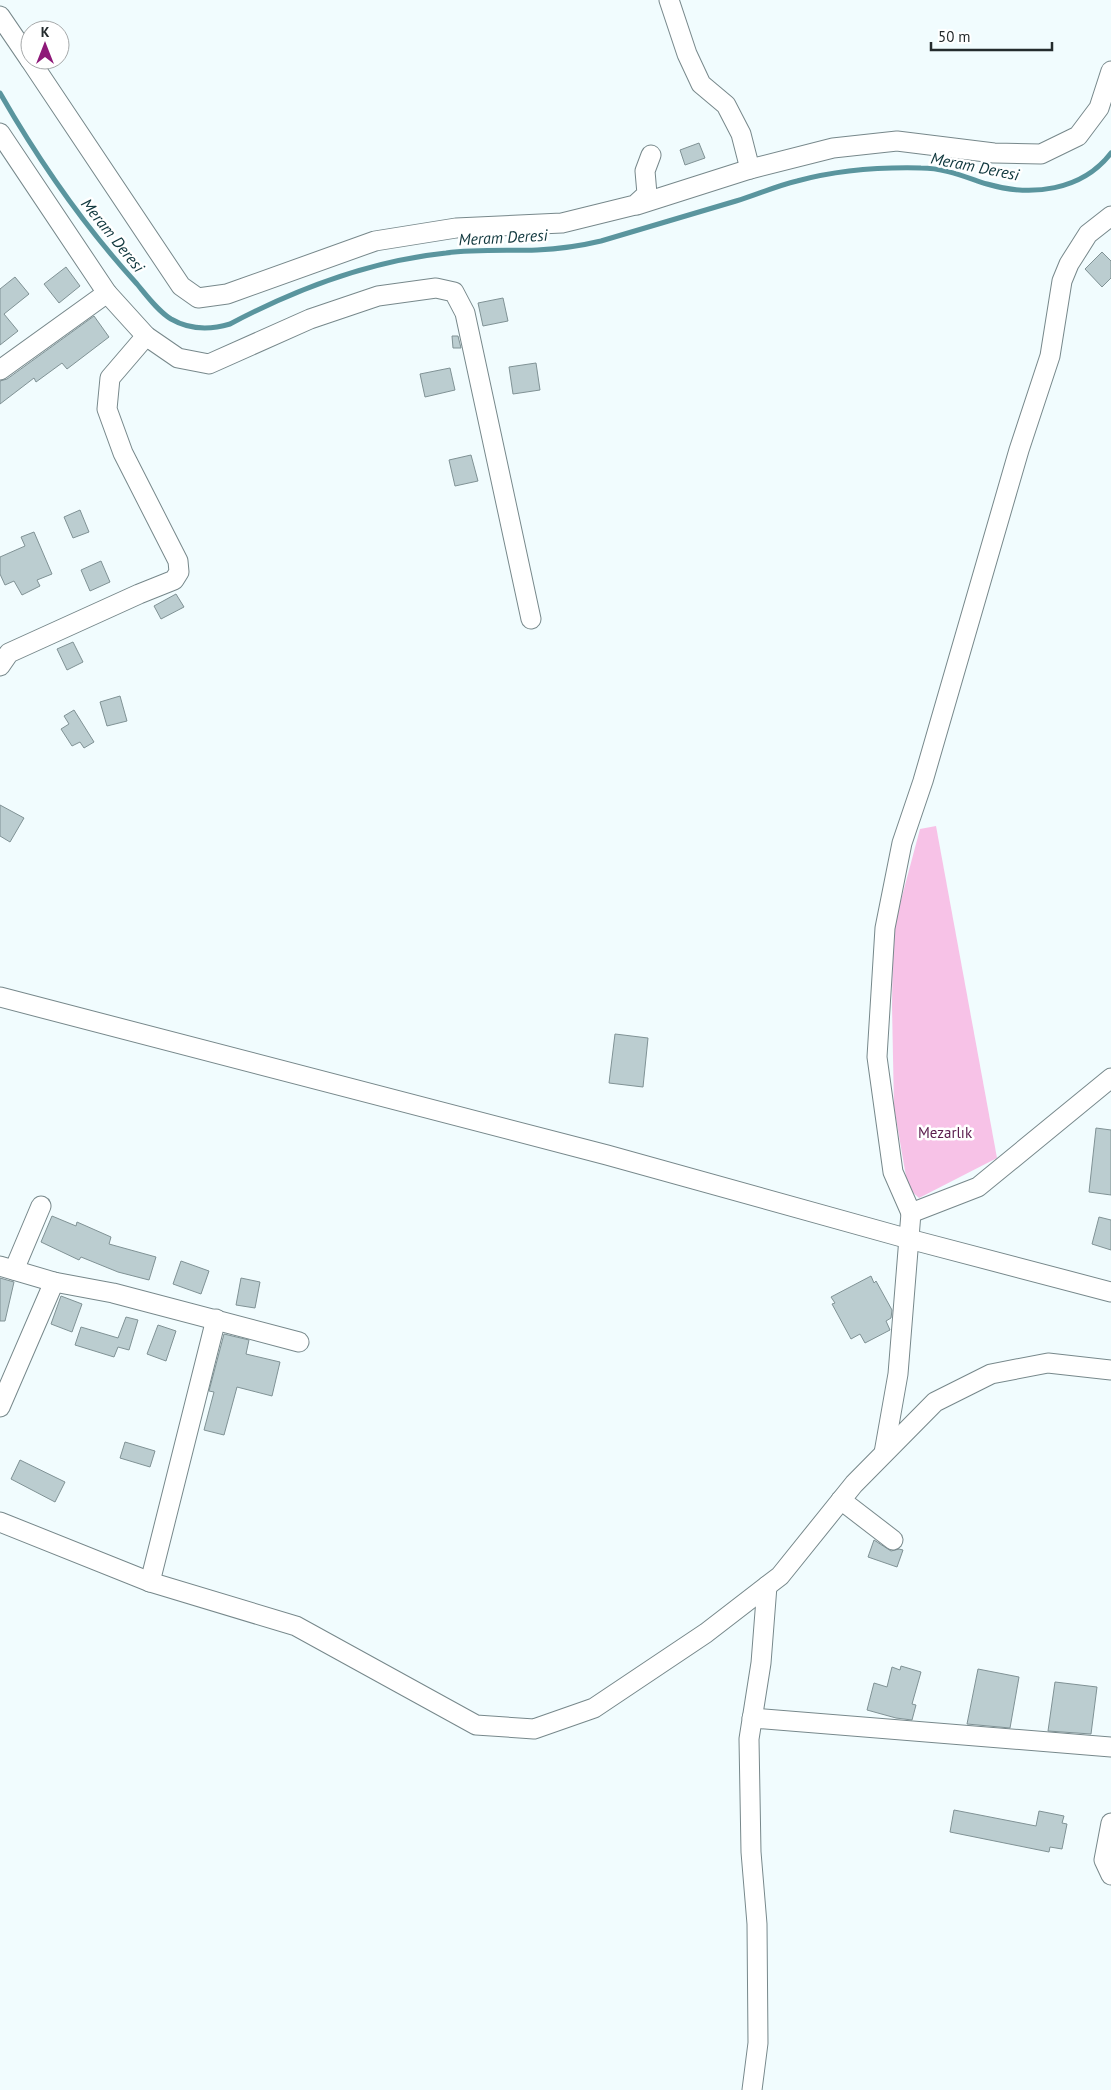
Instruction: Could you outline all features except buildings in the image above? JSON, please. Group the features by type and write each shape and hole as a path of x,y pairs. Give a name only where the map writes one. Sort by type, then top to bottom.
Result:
{"street":[{"path":"669,0 687,54 701,84 726,105 740,134 750,169"},
{"path":"0,16 20,45"},
{"path":"37,70 181,286 198,298 227,294 375,241 456,228 562,223 636,205 750,169 833,148 897,141 994,153 1041,154 1078,136 1099,108 1111,72"},
{"path":"0,133 108,293 146,336 178,358 208,364 310,319 378,296 436,288 454,292 465,313 531,619"},
{"path":"636,205 647,194 645,171 651,155"},
{"path":"884,1453 898,1374 911,1213 893,1172 877,1057 885,928 902,843 923,782 1019,450 1050,356 1062,281 1069,264 1088,234 1111,216"},
{"path":"0,370 108,293"},
{"path":"0,666 9,653 174,580 179,572 178,561 123,453 107,409 110,378 146,336"},
{"path":"0,997 607,1155 909,1239 1111,1292"},
{"path":"911,1213 978,1187 1111,1078"},
{"path":"41,1206 7,1268 54,1282 113,1293 299,1342"},
{"path":"0,1407 54,1282"},
{"path":"150,1582 216,1319"},
{"path":"0,1522 150,1582 296,1626 476,1725 534,1729 594,1708 706,1633 780,1576 841,1500 884,1453 935,1402 992,1374 1048,1363 1111,1370"},
{"path":"841,1500 893,1540"},
{"path":"752,2090 758,2043 757,1924 751,1833 749,1739 761,1664 767,1586"},
{"path":"752,1718 1111,1747"},
{"path":"1111,1823 1104,1860 1111,1875"}],"green space":[{"name":"Mezarlık","path":"936,826 997,1158 919,1198 908,1188 894,1107 893,930 920,829"}],"waterway":[{"name":"Meram Deresi","path":"0,93 30,143 63,192 117,262 166,316 178,323 200,328 230,324 308,288 362,269 389,262 457,252 545,250 601,241 812,177 874,169 930,168 947,171 1004,188 1038,190 1055,188 1086,176 1111,153"}]}
